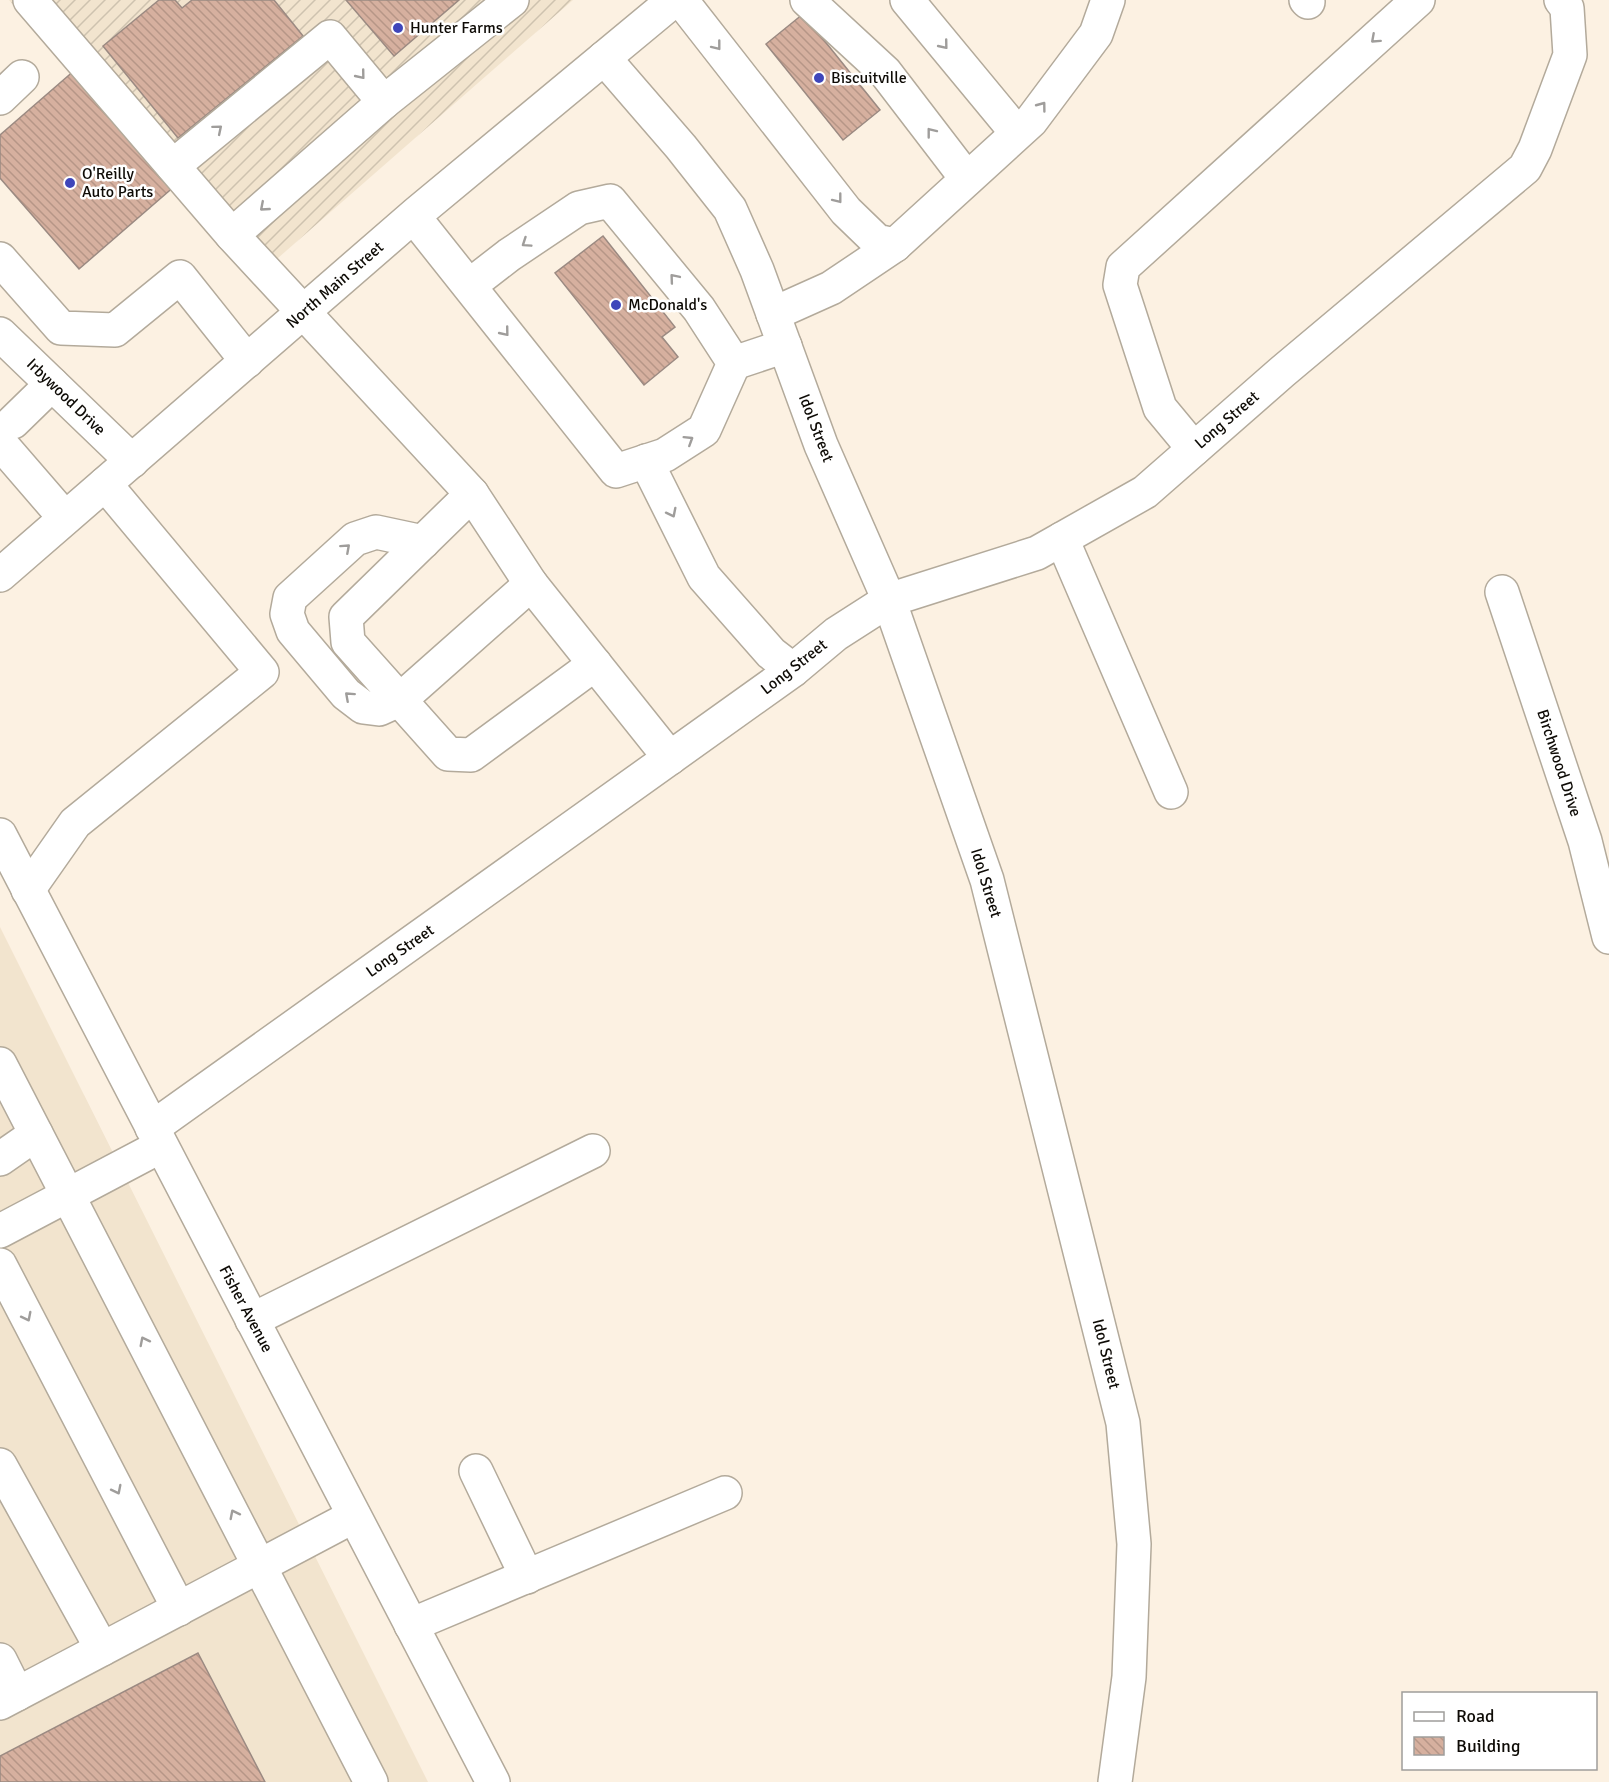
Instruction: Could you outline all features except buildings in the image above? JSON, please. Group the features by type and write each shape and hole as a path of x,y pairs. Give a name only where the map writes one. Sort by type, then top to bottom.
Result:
{"street":[{"path":"30,0 231,235 472,494 531,584 670,758"},
{"path":"231,235 384,102 512,0"},
{"name":"North Main Street","path":"0,575 414,217 674,0"},
{"path":"681,0 846,211 877,241 895,245"},
{"path":"807,0 885,72 967,179"},
{"path":"907,0 1017,133"},
{"path":"773,314 831,288 895,245 1031,121 1096,34 1108,0"},
{"path":"1194,449 1160,408 1120,285 1123,267 1418,0"},
{"name":"Long Street","path":"0,1231 68,1196 156,1137 793,670 836,634 889,600 1037,553 1145,492 1525,168 1535,150 1570,55 1568,3"},
{"path":"173,166 330,36 384,102"},
{"name":"Idol Street","path":"604,58 681,147 730,209 773,314 821,445 889,600 987,880 1123,1423 1134,1544 1129,1677 1115,1782"},
{"path":"469,286 509,255 579,208 610,201 699,309 734,363"},
{"path":"414,217 616,471 665,455 704,430 734,363 785,346"},
{"path":"0,259 61,328 115,330 180,277 247,361"},
{"name":"Irbywood Drive","path":"0,334 132,460"},
{"path":"52,384 4,430 65,518"},
{"path":"646,461 704,577 771,653 793,670"},
{"path":"28,890 75,823 262,672 105,484"},
{"path":"472,494 346,617 348,642 448,754 471,755 595,664"},
{"path":"423,542 376,532 355,539 290,598 287,614 293,631 346,694 363,707 379,709 401,699 531,584"},
{"path":"1062,539 1171,792"},
{"name":"Birchwood Drive","path":"1502,592 1597,837 1609,936"},
{"name":"Fisher Avenue","path":"0,835 493,1782"},
{"path":"0,1064 371,1782"},
{"path":"0,1159 36,1134"},
{"path":"252,1320 593,1151"},
{"path":"0,1265 179,1609"},
{"path":"0,1466 102,1649"},
{"path":"476,1471 527,1577"},
{"path":"411,1625 725,1494"},
{"path":"0,1660 9,1698 354,1516"}],"shaded area":[{"path":"9,0 573,0 254,279"},
{"path":"0,927 428,1782 0,1782"}],"place":[{"name":"Hunter Farms","path":"398,28"},
{"name":"Biscuitville","path":"819,78"},
{"name":"O'Reilly Auto Parts","path":"70,183"},
{"name":"McDonald's","path":"616,305"}]}
